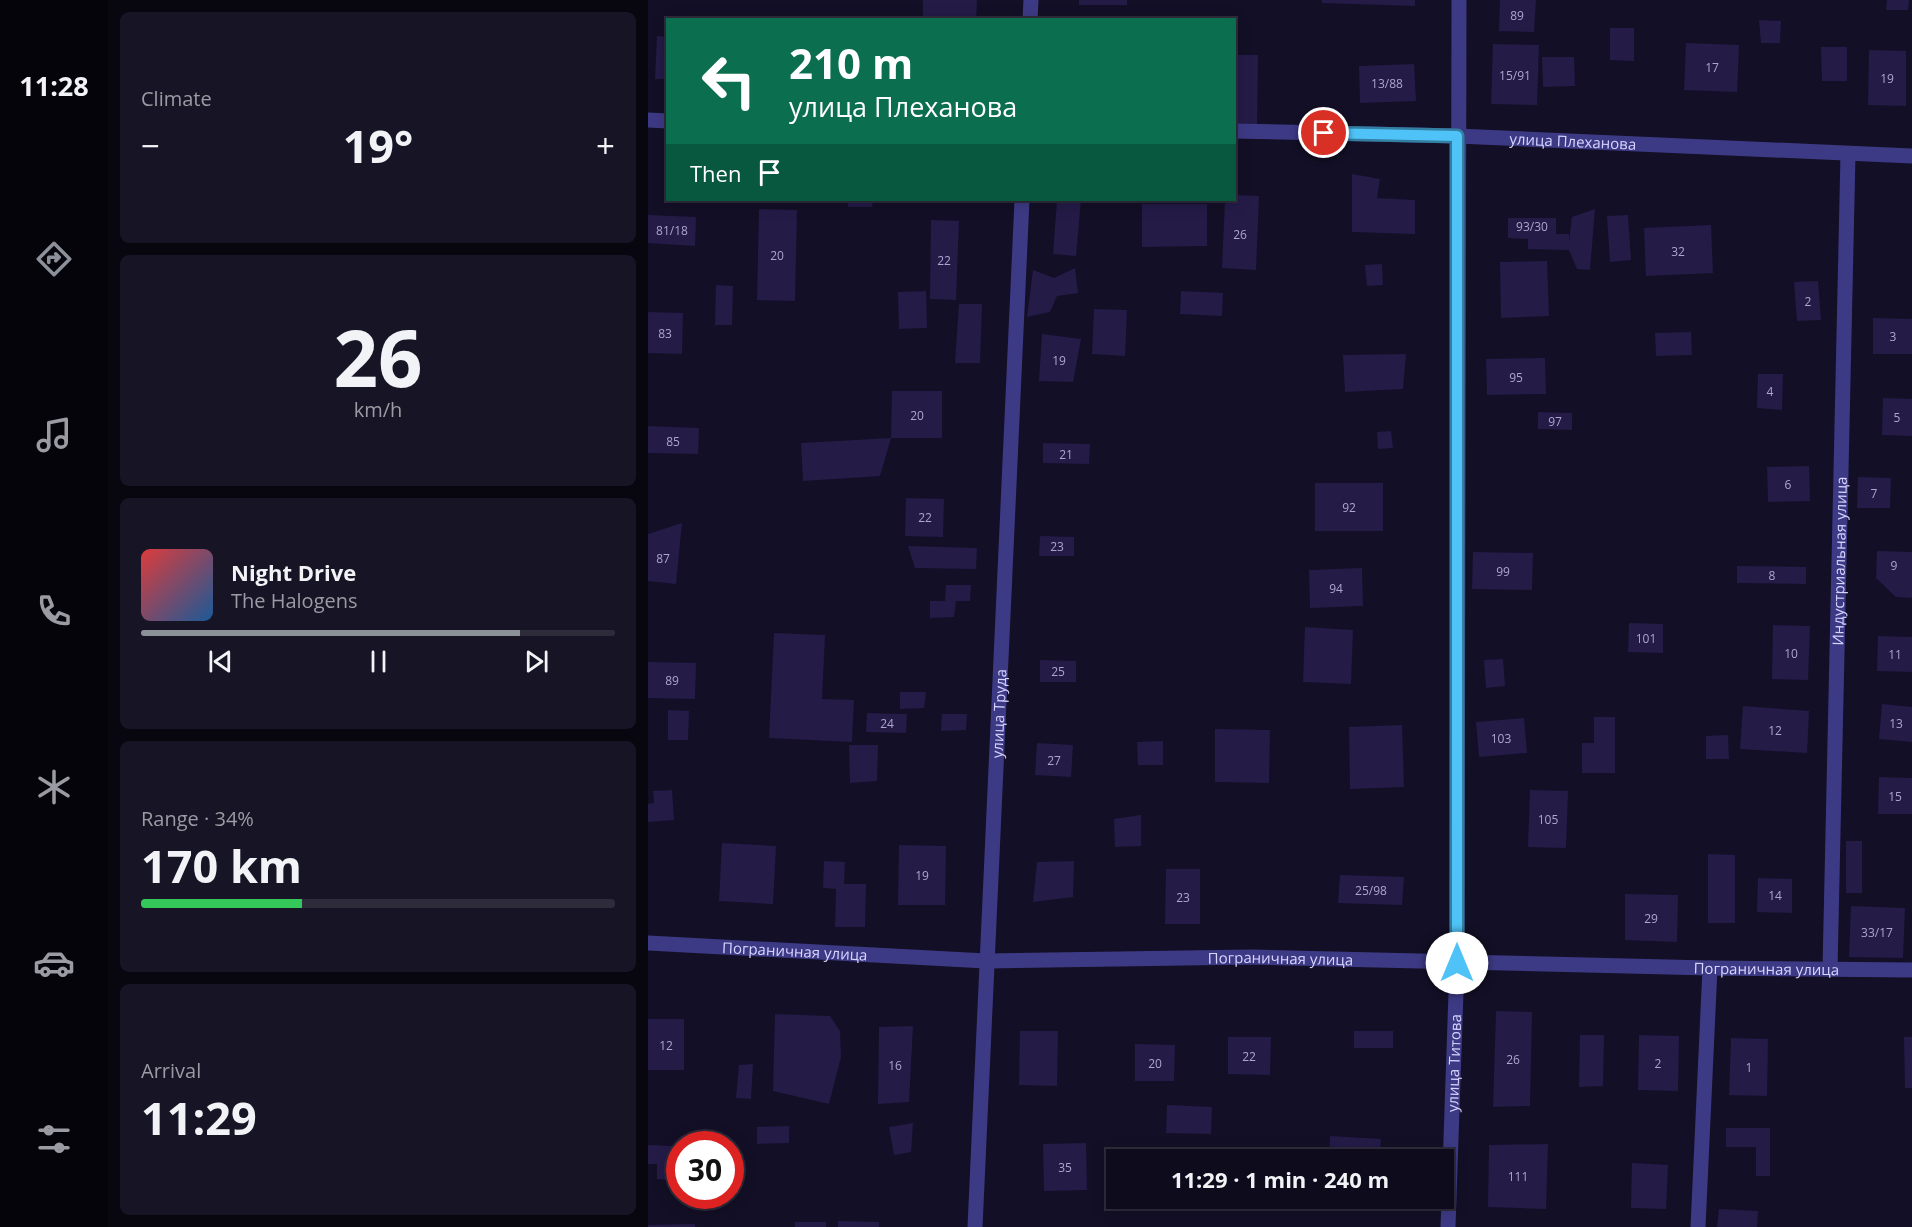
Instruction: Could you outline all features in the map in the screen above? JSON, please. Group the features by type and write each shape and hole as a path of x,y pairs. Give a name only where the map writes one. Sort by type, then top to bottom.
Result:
{"street":[{"path":"1030,18 1031,0"},
{"name":"улица Титова","path":"1448,1227 1457,963 1459,0"},
{"path":"648,120 666,121"},
{"name":"улица Плеханова","path":"1236,131 1457,136 1912,156"},
{"name":"Индустриальная улица","path":"1830,969 1848,154"},
{"name":"улица Труда","path":"975,1227 1022,201"},
{"name":"Пограничная улица","path":"648,943 986,961 1252,957 1710,968 1912,970"},
{"path":"1698,1227 1710,968"}],"building":[{"path":"923,0 977,0 976,18 923,18"},
{"path":"1079,0 1127,0 1127,5 1079,5"},
{"path":"1322,0 1415,0 1415,6 1322,3"},
{"path":"1500,0 1536,0 1534,32 1499,31"},
{"path":"1887,0 1909,0 1908,10 1886,10"},
{"path":"1759,20 1781,21 1780,43 1761,43"},
{"path":"1610,28 1634,28 1634,61 1610,60"},
{"path":"657,36 666,37 666,79 655,79"},
{"path":"1686,43 1739,45 1737,92 1684,90"},
{"path":"1493,44 1539,45 1537,105 1491,104"},
{"path":"1821,47 1847,47 1847,81 1822,81"},
{"path":"1869,50 1906,51 1906,106 1868,105"},
{"path":"1236,55 1258,55 1257,127 1236,126"},
{"path":"1542,57 1574,57 1575,86 1543,87"},
{"path":"1414,64 1416,101 1360,103 1359,66"},
{"path":"1352,174 1380,179 1377,198 1415,200 1415,234 1352,232"},
{"path":"1236,195 1259,196 1256,270 1222,268 1225,201 1236,201"},
{"path":"848,201 873,201 872,207 848,207"},
{"path":"1057,201 1081,201 1076,256 1053,254"},
{"path":"1142,204 1207,204 1207,246 1142,247"},
{"path":"759,209 797,210 795,301 757,300"},
{"path":"1595,209 1590,270 1577,269 1569,250 1528,249 1528,239 1508,238 1508,218 1556,218 1556,234 1569,234 1569,242 1572,217"},
{"path":"648,215 696,217 695,246 648,243"},
{"path":"1628,215 1631,260 1610,262 1607,216"},
{"path":"931,220 959,221 956,300 930,299"},
{"path":"1711,225 1713,273 1646,276 1644,228"},
{"path":"1547,261 1549,316 1501,318 1500,262"},
{"path":"1382,264 1383,285 1367,286 1365,265"},
{"path":"1075,268 1078,293 1057,296 1050,312 1027,317 1033,270 1054,278"},
{"path":"1818,281 1821,320 1797,321 1794,282"},
{"path":"716,285 733,286 732,325 715,325"},
{"path":"926,291 927,328 899,329 898,292"},
{"path":"1181,291 1223,293 1222,316 1180,314"},
{"path":"959,304 982,304 980,363 955,363"},
{"path":"1094,309 1127,310 1125,356 1092,354"},
{"path":"648,312 683,313 682,354 648,353"},
{"path":"1873,318 1912,319 1912,354 1873,354"},
{"path":"1691,332 1692,355 1656,356 1655,333"},
{"path":"1042,334 1081,339 1073,382 1039,381"},
{"path":"1406,354 1403,389 1345,392 1343,355"},
{"path":"1545,358 1546,394 1487,395 1486,359"},
{"path":"1758,374 1783,374 1782,410 1757,408"},
{"path":"892,391 942,391 942,438 891,438"},
{"path":"1883,398 1912,399 1912,436 1882,435"},
{"path":"1538,412 1572,413 1572,430 1538,429"},
{"path":"648,426 699,428 698,454 648,453"},
{"path":"1391,431 1393,448 1378,449 1377,432"},
{"path":"891,438 880,476 803,481 801,443"},
{"path":"1043,443 1090,444 1089,464 1043,463"},
{"path":"1809,466 1810,501 1768,502 1767,467"},
{"path":"1858,477 1891,478 1890,508 1857,508"},
{"path":"1315,483 1383,483 1383,531 1315,531"},
{"path":"906,498 944,499 943,537 905,536"},
{"path":"682,523 676,584 648,581 648,534"},
{"path":"1040,536 1074,537 1074,556 1039,556"},
{"path":"908,546 977,548 976,569 915,568"},
{"path":"1877,551 1912,552 1912,598 1896,597 1876,578"},
{"path":"1473,552 1533,553 1532,590 1472,589"},
{"path":"1737,566 1806,567 1806,584 1737,583"},
{"path":"1362,568 1363,606 1310,608 1309,570"},
{"path":"946,585 971,585 970,601 956,601 954,617 930,618 930,601 945,601"},
{"path":"1629,623 1663,624 1663,653 1628,652"},
{"path":"1773,625 1810,626 1808,680 1772,679"},
{"path":"1305,627 1353,630 1351,684 1303,682"},
{"path":"774,633 825,635 822,699 854,700 852,742 769,738"},
{"path":"1878,636 1912,637 1912,672 1877,671"},
{"path":"1503,659 1505,686 1486,688 1484,660"},
{"path":"1040,660 1076,661 1076,682 1040,682"},
{"path":"648,662 696,663 695,699 648,698"},
{"path":"900,692 926,692 924,708 900,709"},
{"path":"1882,704 1912,707 1912,742 1879,739"},
{"path":"1743,706 1809,711 1807,753 1740,749"},
{"path":"668,710 689,711 688,740 668,740"},
{"path":"867,713 907,714 906,733 866,732"},
{"path":"942,714 967,714 966,730 941,731"},
{"path":"1594,717 1615,717 1615,773 1582,773 1582,743 1594,743"},
{"path":"1524,718 1527,753 1479,757 1476,722"},
{"path":"1402,725 1404,787 1350,789 1349,727"},
{"path":"1215,729 1270,730 1269,783 1215,782"},
{"path":"1728,735 1729,759 1706,759 1706,736"},
{"path":"1163,741 1163,765 1138,765 1137,742"},
{"path":"1037,743 1073,745 1071,777 1035,775"},
{"path":"849,745 878,745 877,781 850,783"},
{"path":"1879,777 1912,778 1912,814 1878,814"},
{"path":"672,790 674,820 648,822 648,804 654,803 653,791"},
{"path":"1530,790 1568,791 1566,848 1528,847"},
{"path":"1141,815 1141,846 1115,847 1114,819"},
{"path":"1846,841 1862,841 1862,893 1846,893"},
{"path":"722,843 776,846 773,904 719,901"},
{"path":"899,845 946,846 945,905 898,905"},
{"path":"1708,854 1735,855 1735,923 1708,923"},
{"path":"824,861 845,862 844,884 866,884 865,927 835,927 836,889 823,888"},
{"path":"1074,861 1073,897 1033,902 1037,862"},
{"path":"1166,869 1200,869 1200,924 1165,924"},
{"path":"1340,875 1404,877 1402,905 1338,903"},
{"path":"1758,878 1792,879 1792,913 1757,912"},
{"path":"1625,894 1678,895 1677,942 1625,940"},
{"path":"1851,906 1905,908 1903,958 1849,957"},
{"path":"1496,1011 1532,1012 1530,1106 1493,1107"},
{"path":"775,1014 830,1016 840,1031 841,1057 829,1104 773,1091"},
{"path":"648,1019 684,1019 684,1070 648,1070"},
{"path":"913,1026 909,1102 878,1104 879,1027"},
{"path":"1020,1031 1058,1031 1057,1086 1019,1085"},
{"path":"1354,1031 1393,1031 1393,1048 1354,1048"},
{"path":"1580,1035 1604,1035 1603,1086 1579,1087"},
{"path":"1639,1035 1679,1036 1678,1091 1638,1090"},
{"path":"1228,1037 1271,1037 1270,1075 1228,1074"},
{"path":"1904,1037 1912,1037 1912,1088 1905,1088"},
{"path":"1731,1038 1768,1039 1767,1096 1729,1095"},
{"path":"1135,1044 1175,1045 1174,1081 1135,1081"},
{"path":"753,1064 751,1099 736,1098 739,1065"},
{"path":"1167,1105 1212,1107 1211,1134 1166,1133"},
{"path":"913,1123 911,1152 894,1155 889,1127"},
{"path":"789,1126 789,1143 757,1144 757,1127"},
{"path":"1726,1128 1770,1128 1770,1176 1756,1176 1756,1147 1726,1147"},
{"path":"1330,1136 1381,1139 1381,1149 1329,1149"},
{"path":"1086,1143 1087,1190 1044,1191 1043,1144"},
{"path":"1548,1144 1546,1209 1488,1207 1489,1145"},
{"path":"648,1145 666,1146 666,1180 657,1179 657,1164 648,1164"},
{"path":"1632,1163 1668,1165 1666,1209 1631,1208"},
{"path":"1719,1209 1758,1211 1757,1227 1717,1227"},
{"path":"838,1221 879,1222 879,1227 838,1227"},
{"path":"795,1222 826,1222 826,1227 795,1227"},
{"path":"695,1224 695,1227 648,1227 648,1225"}],"route":[{"path":"1324,133 1457,136 1457,963"}]}
